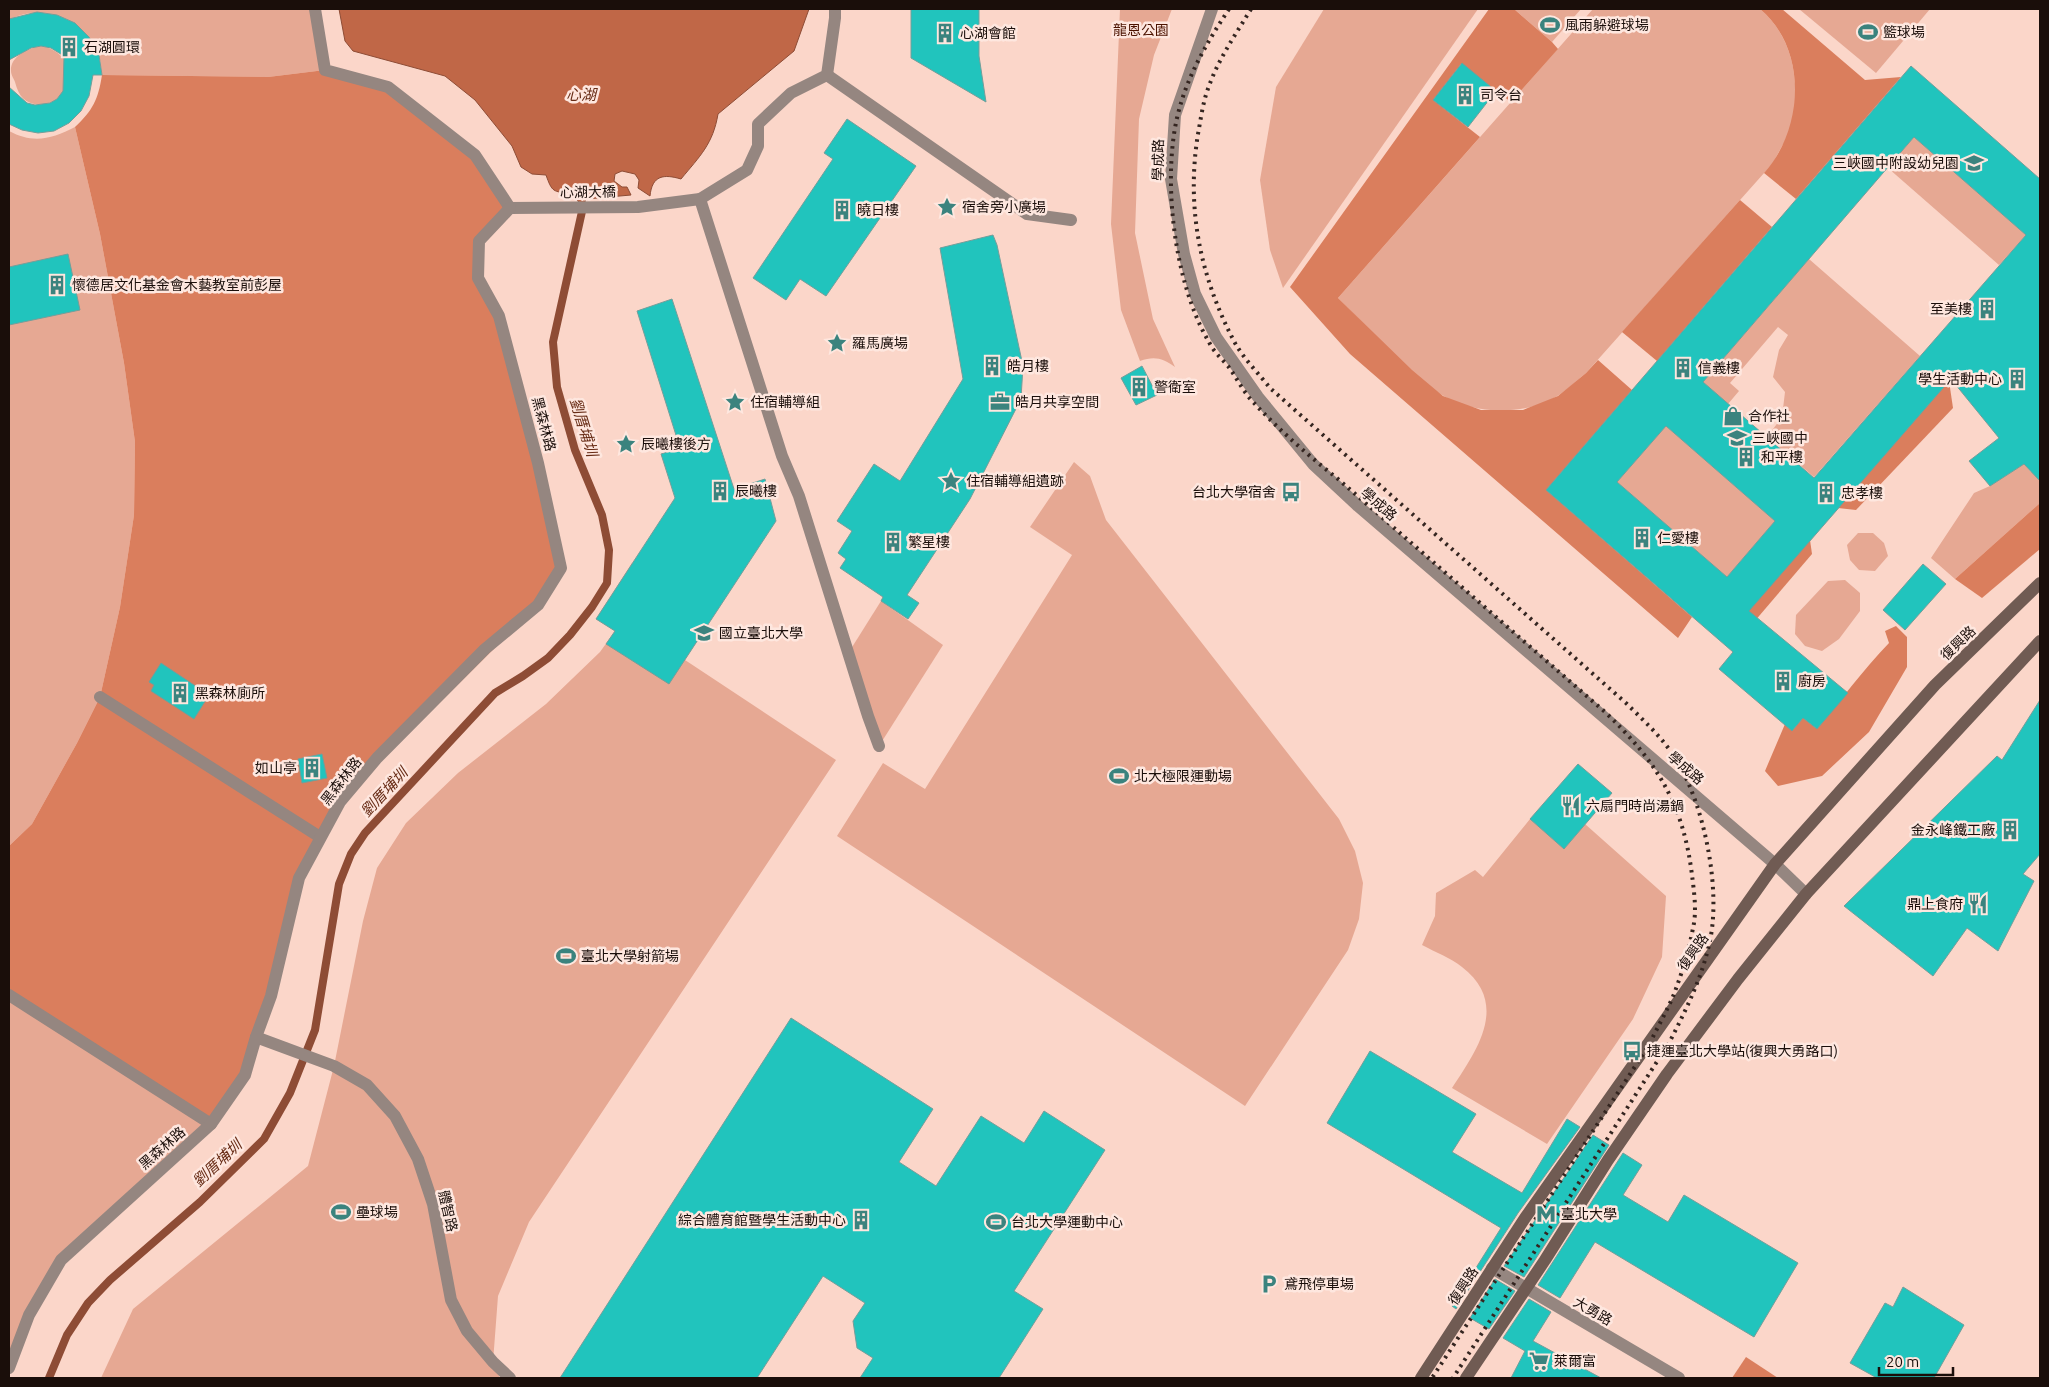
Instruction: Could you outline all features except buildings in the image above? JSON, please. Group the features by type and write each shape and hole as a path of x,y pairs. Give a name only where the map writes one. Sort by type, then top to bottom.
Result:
{"main road":[{"name":"復興路","path":"1421,1378 1531,1210 1774,864 1935,685 2040,583"},
{"path":"1466,1378 1608,1160 1667,1074 1738,979 1806,894 2040,641"}],"street":[{"path":"315,9 325,70 388,87 475,155 510,208"},
{"path":"827,75 836,18 835,9"},
{"name":"學成路","path":"1212,9 1175,115 1171,179 1184,254 1195,294 1216,337 1258,398 1313,464 1358,506 1774,864 1806,894"},
{"path":"827,75 791,93 758,124 758,146 746,170 700,199 785,464 799,496 868,716 880,746"},
{"path":"827,75 1027,214 1071,220"},
{"name":"心湖大橋","path":"510,208 638,207 700,199"},
{"name":"黑森林路","path":"9,1368 29,1315 61,1260 211,1124 245,1075 256,1037 272,996 299,878 340,802 377,758 485,649 538,605 561,568 538,463 499,316 478,278 479,241 510,208"},
{"path":"100,697 320,837"},
{"path":"9,994 211,1124"},
{"name":"體智路","path":"256,1037 334,1066 367,1085 395,1116 418,1159 433,1204 451,1300 468,1331 493,1362 510,1378"},
{"name":"大勇路","path":"1492,1268 1679,1378"}],"green space":[{"path":"9,9 315,9 325,70 268,77 102,75 100,58 93,43 85,32 74,24 62,17 35,13 9,20"},
{"name":"龍恩公園","path":"1120,9 1172,9 1154,55 1139,119 1135,233 1153,319 1175,367 1158,359 1140,361 1121,310 1111,224"},
{"path":"1324,9 1478,9 1283,288 1270,250 1260,180 1276,87"},
{"name":"風雨躲避球場","path":"1514,9 1581,9 1552,42"},
{"path":"1593,9 1760,9 1772,20 1781,34 1788,48 1792,64 1795,96 1794,113 1790,129 1773,163 1586,373 1566,390 1546,402 1516,410 1485,409 1455,402 1442,395 1415,374 1338,298"},
{"path":"1799,9 1930,9 1876,73"},
{"name":"石湖圓環","path":"41,46 55,51 66,61 66,77 63,92 59,97 50,103 33,104 21,97 11,71 17,57 26,51"},
{"path":"75,127 100,234 124,363 135,442 134,515 120,607 100,697 32,824 9,846 9,131 34,139 58,135"},
{"path":"1914,137 2026,235 1999,265 1888,168"},
{"path":"1809,259 1920,356 1814,477 1767,437 1782,417 1785,392 1773,377 1779,350 1788,335 1778,327 1730,383 1739,391 1728,404 1703,382"},
{"path":"1666,426 1775,521 1727,577 1617,482"},
{"name":"北大極限運動場","path":"1074,462 1090,476 1106,520 1339,819 1355,851 1363,883 1359,919 1348,950 1245,1106 837,836 883,763 925,789 1072,555 1030,527"},
{"path":"2024,464 2031,472 2040,465 2040,503 1955,579 1931,558 1974,493 1990,486"},
{"path":"1858,533 1873,533 1884,543 1888,556 1875,571 1859,570 1850,560 1847,545"},
{"path":"632,563 713,616 685,660 836,760 529,1222 498,1296 493,1362 500,1378 101,1378 133,1309 308,1166 334,1066 363,921 377,868 406,823 458,773 546,704 600,652 615,631 596,619"},
{"path":"1845,580 1860,593 1860,611 1839,639 1822,651 1805,646 1795,634 1796,615 1828,581"},
{"path":"881,601 943,645 879,746 849,652"},
{"path":"1530,819 1564,849 1585,824 1666,896 1662,957 1633,1019 1547,1144 1452,1088 1479,1043 1487,1012 1484,996 1476,981 1462,967 1422,945 1435,916 1436,893 1475,870 1483,877"},
{"path":"9,995 211,1124 61,1260 9,1368"}],"shaded area":[{"path":"1489,9 1514,9 1558,49 1511,102 1461,64 1433,100 1480,137 1338,298 1412,370 1443,396 1481,410 1523,410 1558,396 1586,373 1598,360 1632,390 1546,490 1692,617 1678,638 1350,354 1290,287"},
{"path":"1760,9 1782,9 1865,80 1901,77 1796,199 1764,173 1777,155 1787,134 1793,112 1795,90 1793,67 1786,45 1776,26"},
{"path":"325,70 388,87 475,155 510,208 479,241 478,278 499,316 561,568 538,605 340,802 299,878 245,1075 211,1124 9,995 9,846 32,824 100,697 120,607 134,515 135,442 124,363 100,234 75,127 94,104 102,75 268,77"},
{"path":"1740,200 1772,227 1657,361 1622,332"},
{"path":"1949,381 1953,408 1856,510 1838,508"},
{"path":"2040,503 2040,549 1982,598 1955,579"},
{"path":"1810,540 1812,554 1742,636 1721,642"},
{"path":"1896,626 1907,637 1907,667 1869,732 1822,776 1778,786 1765,771 1785,724 1792,731 1803,718 1817,729 1861,674 1889,643 1885,631"},
{"path":"1746,1357 1778,1378 1732,1378"}],"water":[{"name":"心湖","path":"339,9 809,9 794,51 718,114 709,142 681,179 664,177 656,180 651,189 650,196 638,188 639,180 635,174 622,171 615,174 614,181 622,187 627,187 631,195 586,199 583,207 571,193 554,190 546,175 532,174 521,167 512,146 475,100 445,76 353,51 345,41"}],"waterway":[{"name":"劉厝埔圳","path":"49,1378 67,1335 88,1303 110,1280 200,1202 264,1139 290,1093 315,1030 339,884 351,854 365,833 495,693 548,658 570,635 592,607 607,583 609,550 602,515 575,450 557,387 553,342 583,207"}],"railway":[{"path":"1229,9 1202,54 1185,90 1175,130 1171,160 1171,192 1179,257 1186,289 1211,345 1250,399 1284,433 1605,712 1623,730 1639,748 1665,785 1682,826 1692,875 1695,915 1689,945 1674,994 1649,1045 1432,1378"},
{"path":"1251,9 1223,56 1209,86 1201,116 1195,162 1195,215 1199,242 1213,293 1235,343 1247,361 1270,388 1627,704 1654,731 1677,761 1696,802 1703,826 1712,876 1713,924 1709,945 1702,971 1681,1020 1669,1043 1453,1378"}],"place":[{"name":"風雨躲避球場","path":"1550,25"},
{"name":"籃球場","path":"1868,32"},
{"name":"心湖會館","path":"945,33"},
{"name":"石湖圓環","path":"69,47"},
{"name":"司令台","path":"1465,95"},
{"name":"三峽國中附設幼兒園","path":"1974,163"},
{"name":"宿舍旁小廣場","path":"947,207"},
{"name":"曉日樓","path":"842,210"},
{"name":"懷德居文化基金會木藝教室前彭屋","path":"57,285"},
{"name":"至美樓","path":"1987,309"},
{"name":"羅馬廣場","path":"837,343"},
{"name":"皓月樓","path":"992,366"},
{"name":"信義樓","path":"1683,368"},
{"name":"學生活動中心","path":"2017,379"},
{"name":"警衛室","path":"1139,387"},
{"name":"住宿輔導組","path":"735,402"},
{"name":"皓月共享空間","path":"1000,402"},
{"name":"合作社","path":"1733,416"},
{"name":"三峽國中","path":"1737,438"},
{"name":"辰曦樓後方","path":"626,444"},
{"name":"和平樓","path":"1746,457"},
{"name":"住宿輔導組遺跡","path":"951,481"},
{"name":"辰曦樓","path":"720,491"},
{"name":"台北大學宿舍","path":"1291,492"},
{"name":"忠孝樓","path":"1826,493"},
{"name":"仁愛樓","path":"1642,538"},
{"name":"繁星樓","path":"893,542"},
{"name":"國立臺北大學","path":"704,633"},
{"name":"廚房","path":"1783,681"},
{"name":"黑森林廁所","path":"180,693"},
{"name":"如山亭","path":"312,768"},
{"name":"北大極限運動場","path":"1119,776"},
{"name":"六扇門時尚湯鍋","path":"1571,806"},
{"name":"金永峰鐵工廠","path":"2010,830"},
{"name":"鼎上食府","path":"1978,904"},
{"name":"臺北大學射箭場","path":"566,956"},
{"name":"捷運臺北大學站(復興大勇路口)","path":"1632,1051"},
{"name":"壘球場","path":"341,1212"},
{"name":"臺北大學","path":"1546,1214"},
{"name":"綜合體育館暨學生活動中心","path":"861,1220"},
{"name":"台北大學運動中心","path":"996,1222"},
{"name":"鳶飛停車場","path":"1269,1284"},
{"name":"萊爾富","path":"1539,1361"}]}
